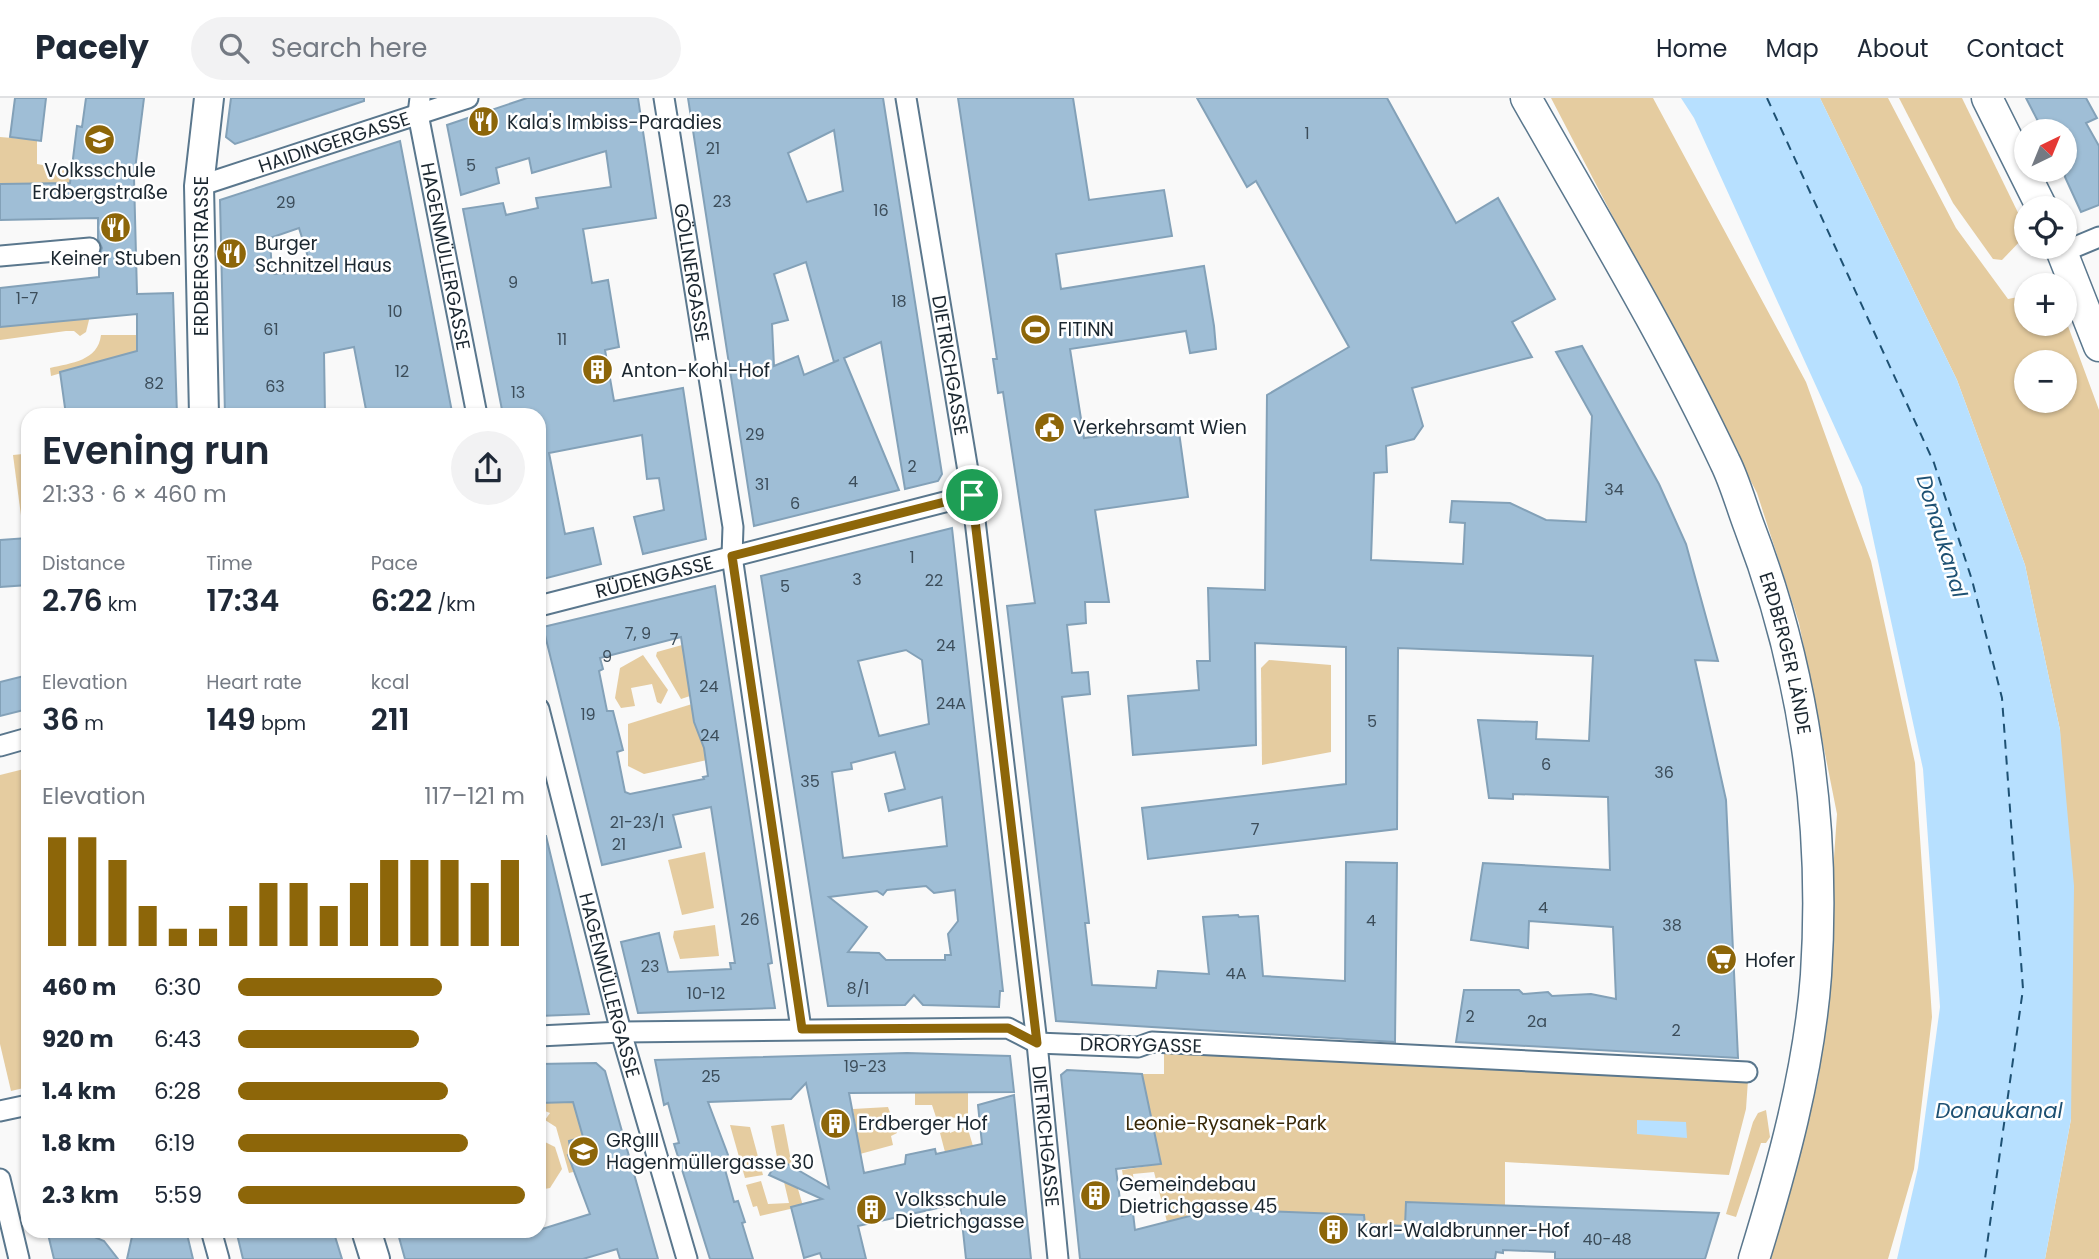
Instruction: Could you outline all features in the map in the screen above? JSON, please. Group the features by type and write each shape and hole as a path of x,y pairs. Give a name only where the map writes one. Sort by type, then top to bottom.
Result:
{"main road":[{"name":"ERDBERGER LÄNDE","path":"1526,98 1625,273 1726,464 1772,586 1791,654 1810,757 1816,860 1816,975 1805,1060 1776,1184 1754,1259"},
{"path":"1987,98 2036,196"},
{"path":"2065,259 2099,346"}],"street":[{"name":"ERDBERGSTRASSE","path":"204,408 199,186 209,98"},
{"name":"HAIDINGERGASSE","path":"199,186 419,106 468,98"},
{"name":"GÖLLNERGASSE","path":"664,98 733,527 732,556 802,1029"},
{"name":"DIETRICHGASSE","path":"906,98 972,495 1037,1043 1058,1259"},
{"name":"HAGENMÜLLERGASSE","path":"419,106 476,408"},
{"path":"2077,244 2099,237"},
{"path":"0,256 90,248"},
{"name":"RÜDENGASSE","path":"546,604 972,495"},
{"name":"HAGENMÜLLERGASSE","path":"546,737 621,1032 687,1259"},
{"path":"0,746 21,740"},
{"name":"DRORYGASSE","path":"546,1036 621,1032 1008,1028 1037,1043 1138,1047 1152,1042 1746,1072"},
{"path":"0,1111 21,1106"},
{"path":"0,1179 19,1259"},
{"path":"213,1238 219,1259"},
{"path":"368,1238 375,1259"}],"green space":[{"path":"1551,98 1653,98 1806,382 1871,561 1915,763 1932,1017 1914,1169 1888,1259 1771,1259 1819,1076 1837,814 1799,623 1757,493"},
{"path":"1820,98 1888,98 1956,228 2008,299 2014,298 2014,336 2072,336 2077,350 2014,350 2014,413 2077,413 2077,350 2099,410 2099,1259 2045,1259 2071,1119 2060,730 2025,565 1957,380"},
{"path":"1899,98 1962,98 2014,204 2014,248 2002,260 1993,259 1953,203"},
{"path":"0,137 37,140 37,164 72,170 70,183 0,184"},
{"path":"90,316 86,332 80,336 74,331 66,331 0,340 0,327"},
{"path":"101,335 137,335 137,356 123,355 51,376 50,368 89,356 99,344"},
{"path":"21,454 21,515 13,455"},
{"path":"682,645 690,696 681,699 656,656 657,652"},
{"path":"643,655 668,690 661,704 657,702 652,684 631,688 635,706 621,708 615,698 620,668"},
{"path":"1269,660 1331,665 1331,752 1262,765 1261,668"},
{"path":"692,704 707,760 644,774 628,766 628,724"},
{"path":"21,770 21,1089 11,1091 0,1044 0,775"},
{"path":"705,852 714,908 682,915 668,860"},
{"path":"715,925 719,956 680,959 673,937 674,931"},
{"name":"Leonie-Rysanek-Park","path":"1164,1048 1748,1080 1746,1109 1729,1175 1505,1162 1505,1205 1407,1202 1405,1226 1365,1224 1364,1215 1217,1209 1167,1222 1154,1172 1133,1174 1134,1184 1126,1194 1122,1170 1160,1164 1142,1074 1164,1074"},
{"path":"968,1091 968,1117 947,1118 948,1121 938,1123 932,1105 915,1105 915,1092"},
{"path":"573,1102 583,1137 569,1141 573,1172 569,1173 556,1127 546,1121 550,1113 546,1111 546,1103"},
{"path":"888,1107 897,1133 891,1136 893,1145 860,1154 853,1109"},
{"path":"1766,1110 1770,1137 1766,1143 1761,1143 1736,1217 1726,1214 1753,1122 1758,1113"},
{"path":"784,1124 792,1166 778,1162 771,1126"},
{"path":"730,1125 750,1127 763,1175 745,1178"},
{"path":"967,1126 973,1146 945,1152 940,1133 949,1130 950,1133"},
{"path":"546,1142 555,1147 562,1169 550,1188 546,1189"},
{"path":"793,1172 803,1206 760,1216 757,1206 753,1207 746,1185 761,1181 768,1204 789,1203 784,1182"}],"water":[{"name":"Donaukanal","path":"1681,98 1820,98 1957,380 2025,565 2060,730 2074,886 2071,1119 2045,1259 1897,1259 1918,1168 1940,1007 1923,769 1862,487 1694,118"},
{"path":"1637,1120 1686,1122 1687,1138 1637,1134"}],"building":[{"path":"15,98 46,98 41,141 10,137"},
{"path":"86,98 144,98 134,178 137,294 173,293 177,408 65,408 60,372 137,351 137,314 0,327 0,288 99,277 99,256 102,248 98,239 98,218 0,220 0,184 70,183 77,126 82,127"},
{"path":"231,98 364,98 364,101 235,144 226,137"},
{"path":"527,98 638,98 656,218 583,229 592,283 608,280 619,347 605,350 614,401 683,388 706,539 643,554 634,517 664,510 659,478 647,479 642,435 549,453 565,534 593,528 601,564 546,578 546,408 502,408 463,209 503,203 506,215 538,208 536,198 611,187 606,151 532,173 529,158 496,168 499,183 461,195 447,125"},
{"path":"688,98 883,98 942,474 938,481 905,489 881,342 844,358 899,490 754,526","holes":["834,130 843,191 807,202 788,153","806,262 834,362 839,360 804,375 798,356 774,366 772,324 788,320 774,274"]},
{"path":"958,98 1073,98 1089,200 1164,190 1172,236 1056,254 1061,289 1204,266 1214,326 1216,349 1190,353 1186,331 1070,349 1084,438 1178,425 1188,497 1095,510 1109,602 1085,602 1086,623 1067,625 1072,673 1088,672 1090,694 1062,697 1089,923 1085,923 1092,985 1156,988 1158,971 1209,974 1203,917 1238,915 1258,916 1263,976 1345,981 1346,862 1397,863 1395,1042 1056,1021 1007,606 1035,603 1003,392 998,393 993,359 997,359"},
{"path":"1197,98 1387,98 1456,223 1498,198 1555,299 1512,322 1532,357 1412,388 1423,426 1414,439 1386,446 1387,472 1374,473 1371,560 1463,564 1465,523 1450,522 1452,501 1510,503 1546,520 1586,522 1592,416 1556,352 1582,346 1659,484 1686,544 1718,661 1695,660 1726,800 1738,1058 1456,1042 1464,990 1519,990 1523,994 1548,992 1552,996 1591,994 1616,999 1613,927 1529,921 1528,948 1471,940 1483,863 1610,870 1608,797 1513,794 1513,799 1489,798 1478,720 1537,722 1536,739 1589,741 1593,656 1398,648 1397,829 1148,859 1142,808 1346,784 1346,647 1255,643 1256,745 1133,755 1128,696 1199,690 1197,661 1210,661 1208,588 1265,590 1267,395 1349,347 1256,181 1247,187"},
{"path":"2026,98 2086,98 2097,118 2086,123 2099,146 2099,205 2081,212 2077,196 2074,196 2067,182 2077,182 2077,119 2037,119"},
{"path":"400,141 451,408 366,408 354,347 324,353 325,408 225,408 220,200","holes":["299,228 313,273 272,274 270,238"]},
{"path":"952,528 1003,991 1000,991 999,1007 923,1005 914,995 905,1005 828,1006 761,576","holes":["906,650 922,660 929,724 879,736 858,661","895,752 905,789 885,794 889,811 942,797 947,846 843,858 832,772 852,769 851,763","926,886 934,893 955,890 958,921 948,934 951,955 945,955 945,960 886,960 879,953 848,952 867,927 829,897 877,891 883,895 887,890"]},
{"path":"21,538 21,586 0,587 0,540"},
{"path":"715,586 772,963 768,964 775,1008 638,1013 621,942 659,933 668,972 731,969 730,963 735,963 711,807 673,815 681,847 602,865 546,639 546,626","holes":["681,637 694,722 704,748 708,776 703,777 704,779 630,794 625,792 617,752 623,750 613,711 607,711 599,671 603,669 600,658"]},
{"path":"21,677 21,711 0,716 0,682"},
{"path":"546,836 589,1014 546,1016"},
{"path":"907,1053 1010,1056 1014,1092 849,1093 864,1173 905,1164 906,1155 935,1149 936,1154 982,1144 978,1105 1014,1095 1031,1259 966,1259 960,1203 858,1226 866,1259 822,1259 820,1253 804,1258 791,1207 822,1199 769,1175 779,1159 829,1188 806,1083 791,1099 708,1102 728,1155 728,1165 724,1166 734,1202 738,1201 745,1222 742,1223 753,1259 710,1259 674,1144 679,1143 668,1103 664,1105 655,1060"},
{"name":"GRgIII Hagenmüllergasse 30","path":"596,1063 605,1071 658,1259 620,1259 617,1249 583,1259 405,1259 399,1238 546,1238 546,1228 590,1214 568,1155 571,1154 569,1141 583,1137 573,1102 546,1103 546,1064"},
{"path":"1067,1070 1142,1074 1161,1164 1116,1169 1122,1216 1133,1213 1135,1230 1217,1209 1364,1215 1365,1224 1405,1226 1406,1202 1719,1213 1705,1259 1555,1259 1555,1252 1503,1250 1503,1253 1496,1252 1495,1259 1080,1259 1061,1075"},
{"path":"49,1238 97,1238 104,1241 118,1259 54,1259"},
{"path":"132,1238 188,1238 193,1259 127,1259"},
{"path":"238,1238 335,1238 342,1259 243,1259"}],"ferry route":[{"path":"1767,98 1934,463 1972,580 2002,698 2023,989 1985,1259"}],"place":[{"name":"Kala's Imbiss-Paradies","path":"484,122"},
{"name":"Volksschule Erdbergstraße","path":"100,139"},
{"name":"Keiner Stuben","path":"116,227"},
{"name":"Burger Schnitzel Haus","path":"232,254"},
{"name":"FITINN","path":"1035,329"},
{"name":"Anton-Kohl-Hof","path":"598,370"},
{"name":"Verkehrsamt Wien","path":"1050,427"},
{"name":"Hofer","path":"1722,960"},
{"name":"Erdberger Hof","path":"835,1123"},
{"name":"GRgIII Hagenmüllergasse 30","path":"583,1151"},
{"name":"Gemeindebau Dietrichgasse 45","path":"1096,1195"},
{"name":"Volksschule Dietrichgasse","path":"872,1210"},
{"name":"Karl-Waldbrunner-Hof","path":"1334,1230"}],"route":[{"path":"972,495 1037,1043 1008,1028 802,1029 732,556 972,495"}]}
